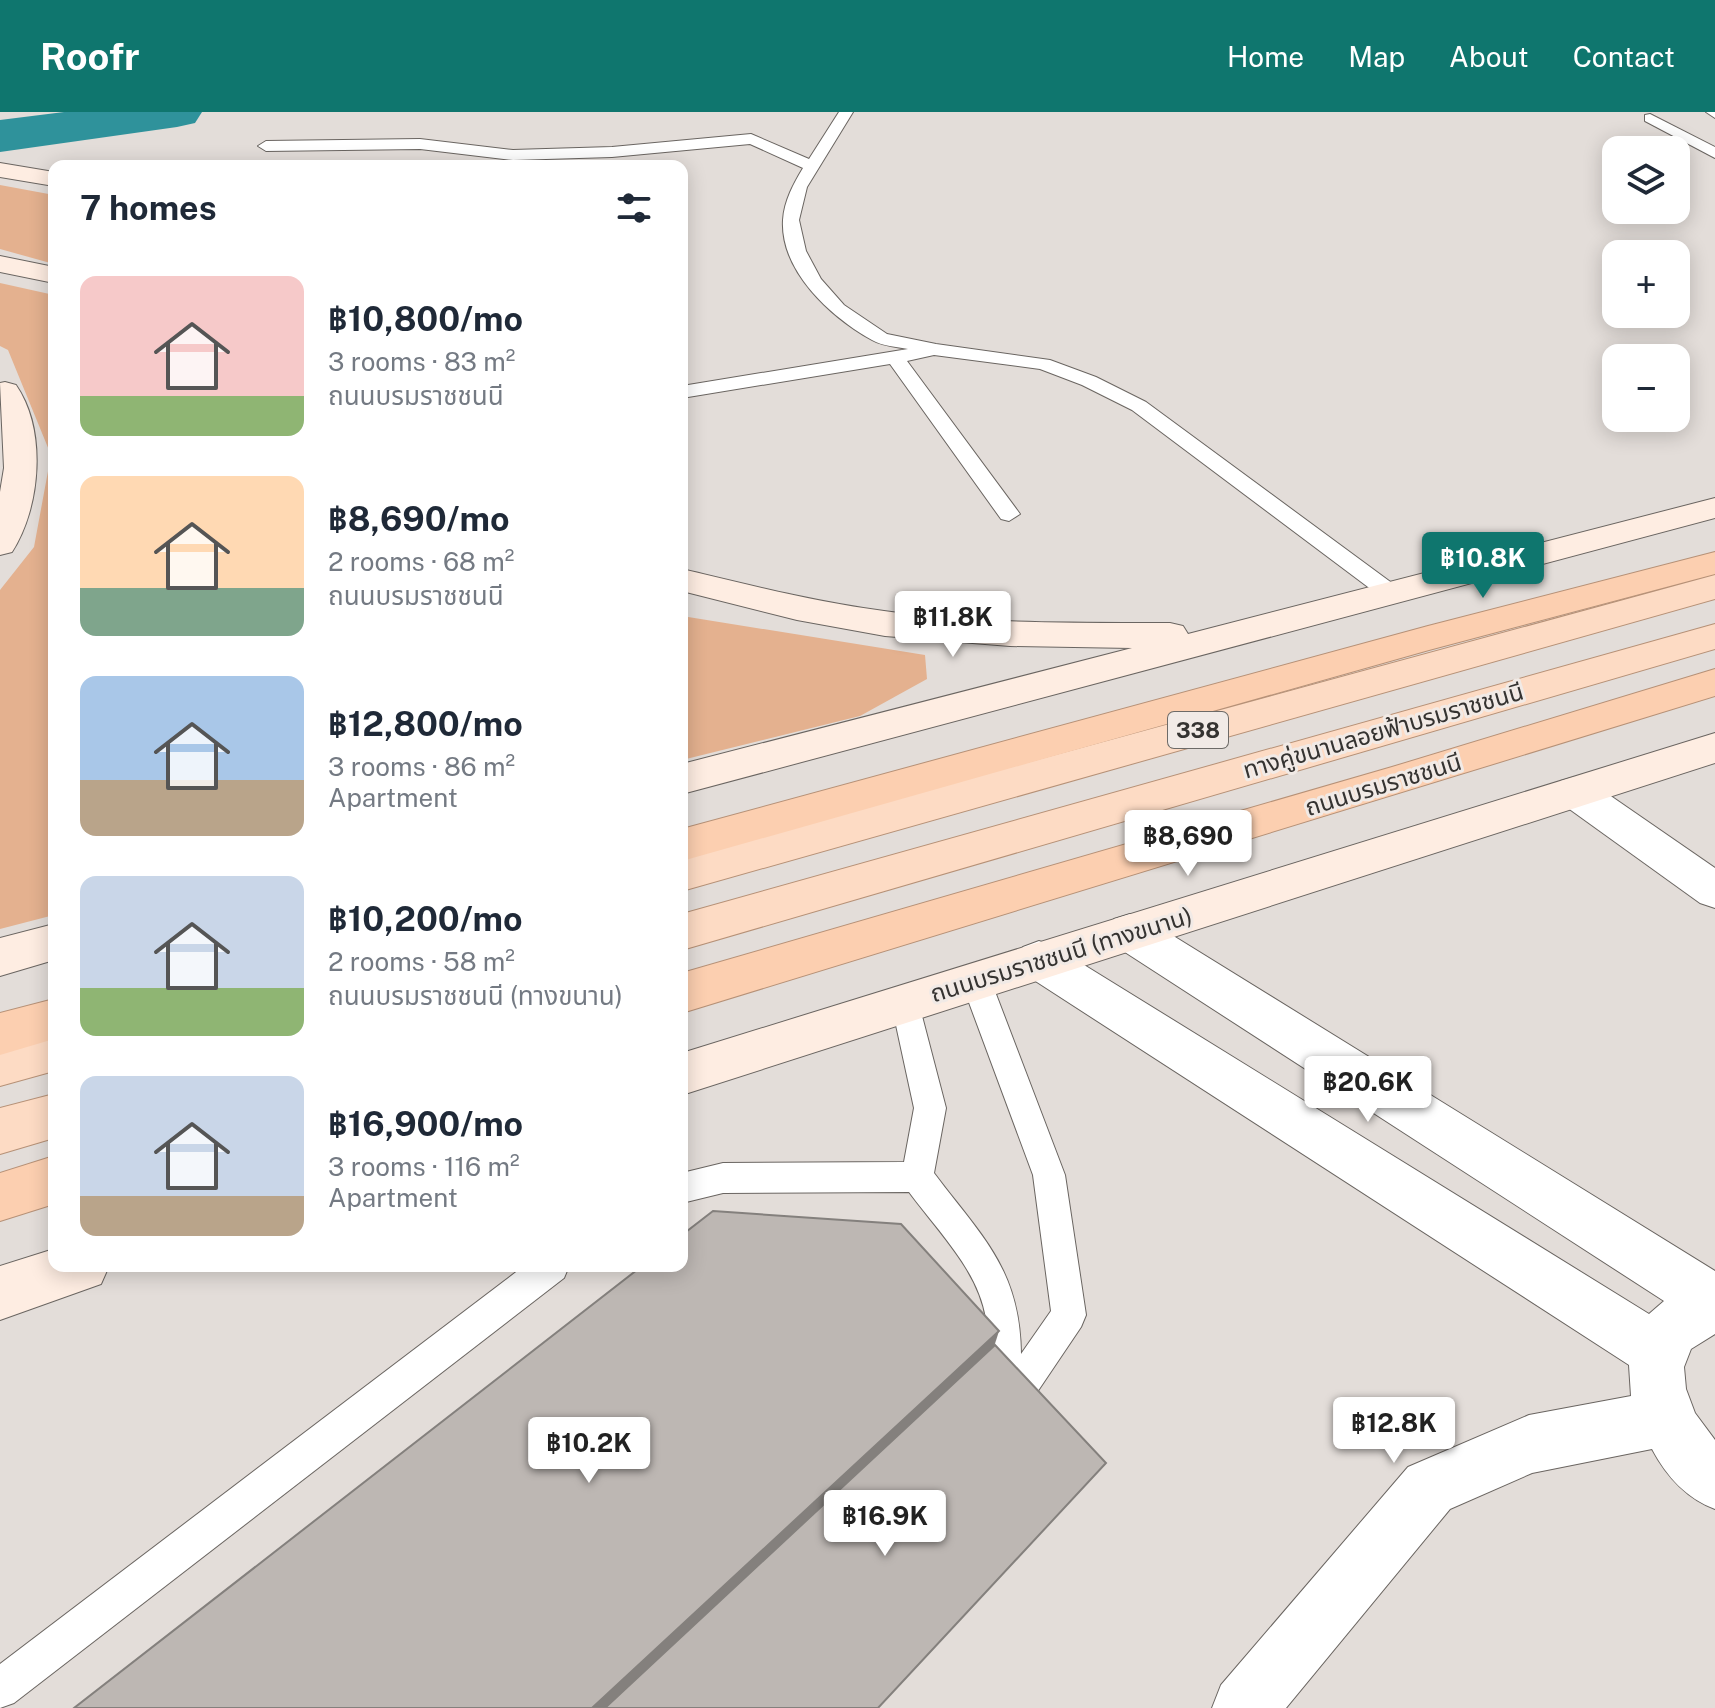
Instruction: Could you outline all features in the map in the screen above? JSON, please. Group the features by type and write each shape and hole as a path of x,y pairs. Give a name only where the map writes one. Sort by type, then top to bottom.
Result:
{"highway":[{"name":"338","path":"688,843 1428,638 1715,563"},
{"name":"ถนนบรมราชชนนี","path":"688,991 1377,787 1715,682"},
{"path":"0,1034 48,1021"},
{"path":"0,1197 48,1182"}],"main road":[{"path":"0,170 48,178"},
{"path":"0,264 48,274"},
{"path":"0,451 6,427 2,387"},
{"path":"0,544 20,481 22,452 17,426 2,387"},
{"path":"688,777 1715,508"},
{"path":"688,582 777,604 914,627 1071,636 1237,634"},
{"name":"ทางคู่ขนานลอยฟ้าบรมราชชนนี","path":"688,872 1715,587"},
{"name":"ทางคู่ขนานลอยฟ้าบรมราชชนนี","path":"688,930 1715,636"},
{"name":"ถนนบรมราชชนนี (ทางขนาน)","path":"688,1072 1715,748"},
{"path":"0,957 48,944"},
{"path":"0,1065 48,1052"},
{"path":"0,1131 48,1118"},
{"path":"0,1293 64,1272"}],"street":[{"path":"1575,792 1715,891"},
{"path":"1130,932 1715,1304"},
{"path":"1039,960 1658,1351"},
{"path":"1715,1304 1693,1311 1671,1326 1658,1351 1655,1383 1666,1418 1688,1454 1715,1480"},
{"path":"1244,1708 1429,1488 1529,1444 1666,1418"}],"lane":[{"path":"846,112 799,187 791,220 797,251 813,281 838,309 881,338 936,350 1043,364 1089,381 1139,406 1392,594"},
{"path":"1650,118 1715,153"},
{"path":"526,160 751,139 812,166"},
{"path":"266,146 420,144 509,160"},
{"path":"688,391 936,350"},
{"path":"896,359 1009,514"},
{"path":"906,1002 930,1108 917,1177 989,1273 1003,1319 992,1421 1069,1315 1049,1175 976,981"},
{"path":"688,1187 723,1178 917,1177"},
{"path":"0,1689 544,1272"}],"shaded area":[{"path":"0,185 48,194 48,262 0,249"},
{"path":"0,283 48,294 48,448 8,350 0,346"},
{"path":"48,471 48,917 0,929 0,590 34,547"},
{"path":"688,617 925,655 927,679 860,716 688,759"}],"building":[{"path":"713,1211 901,1224 999,1331 592,1708 74,1708 634,1272 688,1272 688,1230"},
{"path":"995,1345 1106,1463 878,1708 605,1708"}],"waterway":[{"path":"0,136 177,112"}]}
